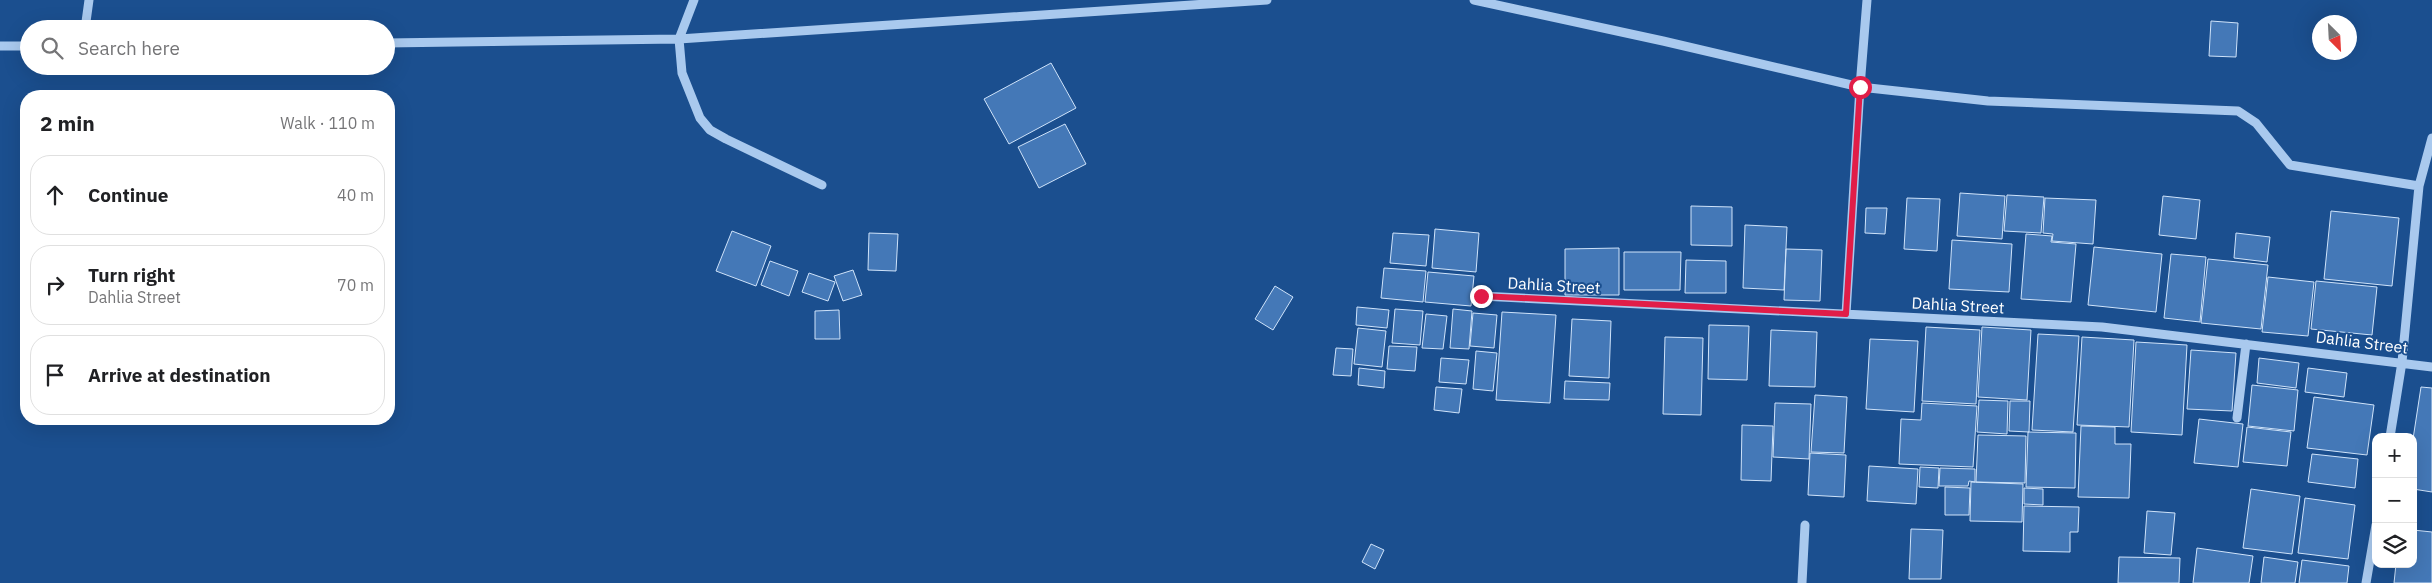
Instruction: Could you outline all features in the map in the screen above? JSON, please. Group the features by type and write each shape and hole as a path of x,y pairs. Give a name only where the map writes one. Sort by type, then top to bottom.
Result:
{"street":[{"path":"86,20 88,0"},
{"path":"694,0 679,39 682,73 700,118 710,130 822,184"},
{"path":"395,43 679,39 1267,0"},
{"path":"1474,0 1663,41 1860,87 1988,101 2238,111 2256,123 2290,165 2419,186"},
{"path":"1846,314 1867,0"},
{"path":"0,46 20,46"},
{"path":"2391,433 2402,362 2419,186 2432,138"},
{"name":"Dahlia Street","path":"1481,296 2102,327 2432,367"},
{"path":"2237,418 2246,344"},
{"path":"1802,583 1806,525"},
{"path":"2366,583 2372,548"}],"building":[{"path":"2211,21 2238,23 2236,57 2209,56"},
{"path":"1051,63 1076,108 1009,144 984,99"},
{"path":"1065,124 1086,164 1039,188 1018,147"},
{"path":"1960,193 2005,196 2002,239 1957,236"},
{"path":"2007,195 2044,197 2041,233 2004,231"},
{"path":"2163,196 2200,200 2196,239 2159,235"},
{"path":"1907,198 1940,199 1937,251 1904,249"},
{"path":"2045,198 2096,200 2093,244 2052,241 2053,234 2043,233"},
{"path":"1691,206 1732,207 1732,246 1691,245"},
{"path":"1866,208 1887,208 1885,234 1865,233"},
{"path":"2331,211 2399,218 2392,286 2324,279"},
{"path":"1745,225 1787,227 1784,290 1743,288"},
{"path":"1435,229 1479,233 1476,272 1432,268"},
{"path":"732,231 771,246 756,286 716,271"},
{"path":"869,233 898,234 896,271 868,270"},
{"path":"1393,233 1429,235 1426,266 1390,263"},
{"path":"2236,233 2270,237 2267,262 2234,258"},
{"path":"2026,234 2052,236 2051,242 2076,244 2071,302 2021,299"},
{"path":"1952,240 2012,244 2009,292 1949,289"},
{"path":"2094,247 2162,254 2156,312 2088,305"},
{"path":"1619,248 1619,295 1565,295 1565,249"},
{"path":"1786,249 1822,250 1820,301 1784,300"},
{"path":"1624,252 1681,252 1680,290 1624,290"},
{"path":"2171,254 2206,257 2200,322 2164,318"},
{"path":"2208,259 2268,265 2261,329 2201,323"},
{"path":"1686,260 1726,261 1726,293 1685,293"},
{"path":"770,261 798,271 789,296 761,285"},
{"path":"1384,268 1426,271 1423,302 1381,298"},
{"path":"853,270 862,295 843,301 834,276"},
{"path":"1428,272 1474,276 1471,306 1425,302"},
{"path":"809,273 835,282 828,301 802,292"},
{"path":"2268,277 2314,282 2308,336 2262,332"},
{"path":"2316,281 2377,287 2372,335 2311,329"},
{"path":"1275,286 1293,297 1273,330 1255,319"},
{"path":"1357,307 1389,310 1387,328 1356,325"},
{"path":"1395,309 1423,311 1420,345 1392,343"},
{"path":"1453,309 1472,311 1469,349 1450,348"},
{"path":"839,310 840,339 815,339 815,311"},
{"path":"1502,312 1556,315 1550,403 1496,400"},
{"path":"1473,313 1497,315 1494,348 1470,346"},
{"path":"1426,314 1447,316 1443,349 1422,348"},
{"path":"1572,319 1611,321 1609,378 1569,376"},
{"path":"1709,325 1749,326 1747,380 1708,379"},
{"path":"1926,327 1980,330 1976,404 1922,401"},
{"path":"1982,327 2031,330 2027,400 1978,397"},
{"path":"1358,328 1386,331 1382,367 1354,364"},
{"path":"1771,330 1817,332 1815,387 1769,386"},
{"path":"2038,334 2079,336 2073,432 2032,430"},
{"path":"1665,337 1703,338 1701,415 1663,414"},
{"path":"2082,337 2134,340 2129,427 2077,425"},
{"path":"1870,339 1918,341 1914,412 1866,409"},
{"path":"2136,342 2187,345 2182,435 2131,432"},
{"path":"1389,346 1417,347 1415,371 1387,369"},
{"path":"1336,348 1353,349 1351,376 1333,375"},
{"path":"2191,350 2236,353 2232,411 2187,409"},
{"path":"1476,351 1497,353 1493,391 1473,389"},
{"path":"1441,358 1469,360 1466,384 1439,382"},
{"path":"2259,358 2299,363 2296,388 2257,383"},
{"path":"1359,368 1385,371 1384,388 1358,385"},
{"path":"2308,368 2347,373 2344,397 2305,392"},
{"path":"1565,381 1610,383 1609,400 1564,399"},
{"path":"2252,385 2298,390 2294,431 2248,426"},
{"path":"1436,387 1462,389 1459,413 1434,410"},
{"path":"2421,387 2432,388 2432,492 2417,490 2417,433 2414,433"},
{"path":"1815,395 1847,397 1844,453 1811,452"},
{"path":"2314,397 2374,405 2367,455 2307,448"},
{"path":"1979,400 2008,401 2007,434 1977,432"},
{"path":"2010,401 2030,401 2029,432 2009,431"},
{"path":"1775,403 1811,404 1809,459 1773,457"},
{"path":"1922,403 1977,406 1973,467 1899,464 1901,419 1921,420"},
{"path":"2199,419 2243,424 2238,467 2194,463"},
{"path":"1742,425 1773,426 1771,481 1741,480"},
{"path":"2081,426 2115,427 2115,444 2131,444 2129,498 2078,497"},
{"path":"2247,427 2291,432 2287,466 2243,462"},
{"path":"2028,432 2076,433 2075,488 2026,487"},
{"path":"1978,435 2026,436 2025,483 1976,482"},
{"path":"1810,453 1846,455 1844,497 1808,495"},
{"path":"2312,454 2358,459 2355,488 2308,482"},
{"path":"1869,466 1918,469 1916,504 1867,501"},
{"path":"1920,467 1939,468 1938,488 1919,487"},
{"path":"1940,468 1975,469 1975,482 1969,481 1968,486 1939,486"},
{"path":"1971,482 2023,484 2022,522 1970,521"},
{"path":"1945,487 1970,488 1969,515 1945,515"},
{"path":"2024,488 2043,489 2043,505 2024,504"},
{"path":"2251,489 2300,496 2292,554 2243,548"},
{"path":"2305,498 2355,505 2348,559 2298,553"},
{"path":"2024,506 2079,507 2078,532 2070,532 2070,552 2023,551"},
{"path":"2147,511 2175,513 2171,555 2144,553"},
{"path":"1911,529 1943,530 1941,579 1909,579"},
{"path":"2417,530 2432,532 2432,583 2394,583 2396,568 2417,568"},
{"path":"1371,544 1384,550 1375,569 1362,562"},
{"path":"2197,548 2253,556 2249,583 2193,583"},
{"path":"2119,557 2180,558 2179,583 2118,583"},
{"path":"2264,557 2298,562 2295,583 2261,583"},
{"path":"2302,560 2349,566 2347,583 2299,583"}],"route":[{"path":"1481,296 1846,314 1860,87"}]}
